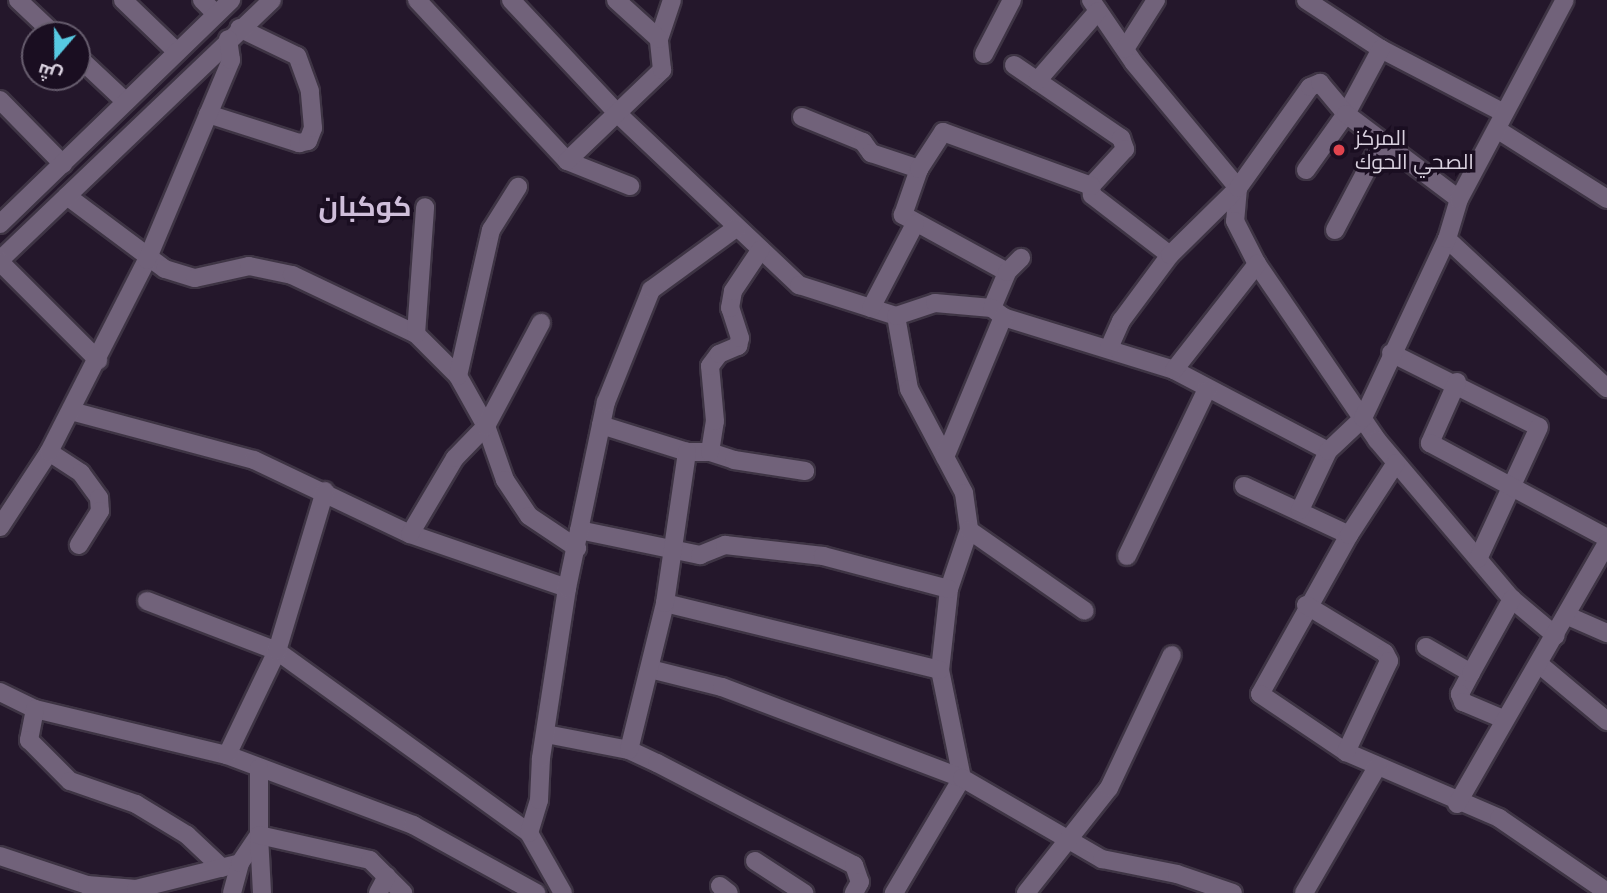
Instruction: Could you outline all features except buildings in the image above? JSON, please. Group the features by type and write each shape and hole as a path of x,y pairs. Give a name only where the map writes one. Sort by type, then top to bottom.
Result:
{"street":[{"path":"18,0 40,21"},
{"path":"123,0 177,52"},
{"path":"202,0 216,14"},
{"path":"0,224 231,0"},
{"path":"98,360 0,261 272,0"},
{"path":"417,0 567,161 631,186"},
{"path":"511,0 619,115 799,285 896,316 935,303 998,312 1174,370 1206,391 1328,451"},
{"path":"617,0 659,40"},
{"path":"567,161 619,115 662,70 659,40 672,0"},
{"path":"984,54 1012,0"},
{"path":"1125,49 1156,0"},
{"path":"1307,0 1381,49 1502,111"},
{"path":"1300,510 1328,451 1363,418 1391,352 1447,239 1459,199 1498,130 1502,111 1557,3"},
{"path":"1037,81 1094,6 1125,49 1238,188 1235,221 1257,264 1363,418 1396,463 1512,599 1556,636"},
{"path":"0,527 49,452 147,260 231,60 234,34"},
{"path":"208,114 299,143 308,141 313,128 310,92 297,56 234,34"},
{"path":"1306,170 1346,114 1381,49"},
{"path":"1014,65 1121,138 1125,149 1091,186 1092,195 1170,255"},
{"path":"91,69 126,102"},
{"path":"1109,348 1121,321 1170,255 1238,188 1310,87 1320,83 1346,114 1459,199"},
{"path":"0,100 63,164"},
{"path":"802,117 863,142 871,153 919,169"},
{"path":"1498,130 1607,199"},
{"path":"1007,272 915,224 903,215 919,169 943,132 1091,186"},
{"path":"1335,230 1382,141"},
{"path":"458,376 491,230 518,187"},
{"path":"67,196 147,260 195,278 249,266 292,275 416,334 458,376 486,426 505,480 529,516 578,539 700,555 725,545 822,556 949,589"},
{"path":"416,334 425,207"},
{"path":"871,308 915,224"},
{"path":"529,833 540,800 546,734 567,588 600,425 650,290 736,228"},
{"path":"1447,239 1607,388"},
{"path":"710,452 715,421 710,366 719,354 738,346 740,338 730,308 733,291 761,248"},
{"path":"945,457 998,312 1007,272 1021,258"},
{"path":"1174,370 1257,264"},
{"path":"894,893 962,778 940,670 949,589 969,530 964,493 909,389 896,316"},
{"path":"410,534 455,458 486,426 541,324"},
{"path":"1391,352 1457,382 1539,427 1514,488 1478,559"},
{"path":"1457,382 1430,443 1607,540 1568,616 1503,719 1457,804"},
{"path":"1126,556 1206,391"},
{"path":"71,411 254,460 325,491 410,534 567,588"},
{"path":"600,425 687,452 710,452 734,460 805,471"},
{"path":"49,452 81,473 99,498 100,512 79,545"},
{"path":"629,750 666,603 670,549 687,452"},
{"path":"1396,463 1306,605 1260,694 1346,752 1457,804 1499,818 1607,892"},
{"path":"1244,486 1349,535"},
{"path":"227,755 276,651 325,491"},
{"path":"969,530 1085,611"},
{"path":"1503,719 1463,702 1461,694 1512,599"},
{"path":"147,601 276,651 529,833 563,893"},
{"path":"666,603 940,670"},
{"path":"1306,605 1385,653 1389,661 1346,752"},
{"path":"1568,616 1607,633"},
{"path":"1426,647 1471,673"},
{"path":"1026,893 1109,788 1172,655"},
{"path":"1539,664 1607,721"},
{"path":"650,669 722,687 962,778 1068,842 1102,859 1177,874 1233,893"},
{"path":"0,692 35,709 227,755 413,825 537,893"},
{"path":"35,709 29,740 70,781 136,804 231,866"},
{"path":"546,734 629,750 854,866 860,882 854,893"},
{"path":"1304,893 1377,767"},
{"path":"259,768 258,835 262,893"},
{"path":"0,856 87,885 136,889 231,866 258,835"},
{"path":"258,835 370,860 403,893"},
{"path":"755,861 804,893"},
{"path":"231,866 232,893"},
{"path":"378,893 387,876"}],"place":[{"name":"المركز الصحي الحوك","path":"1339,150"}],"district":[{"name":"كوكبان","path":"365,206"}]}
